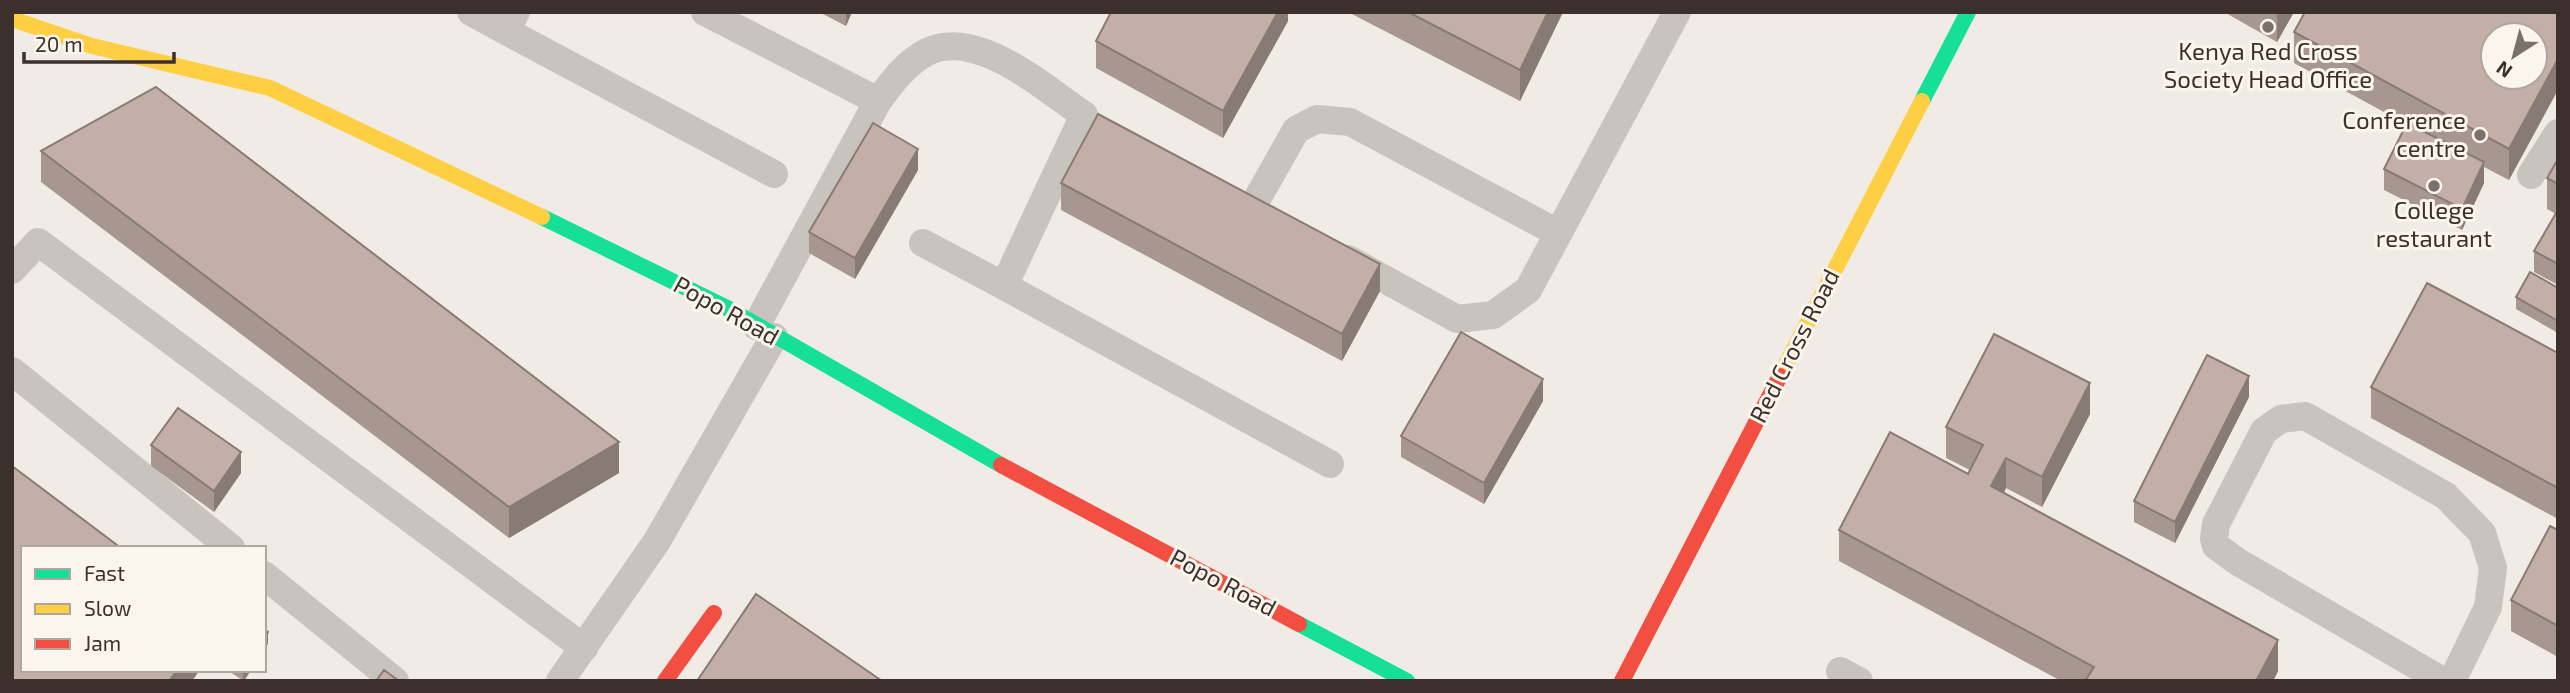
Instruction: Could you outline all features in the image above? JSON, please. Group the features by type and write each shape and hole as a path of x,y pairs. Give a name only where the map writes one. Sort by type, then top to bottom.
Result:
{"street":[{"name":"Red Cross Road","path":"1622,681 1968,12"},
{"name":"Popo Road","path":"12,19 92,46 270,88 464,179 727,307 974,450 1407,681"},
{"path":"665,681 714,613"}],"lane":[{"path":"471,12 511,22 774,174"},
{"path":"705,12 878,101"},
{"path":"1322,245 1457,319 1493,315 1528,290 1677,12"},
{"path":"560,681 657,541 765,331 878,101 910,62 929,51 971,47 1001,59 1096,122 1004,286"},
{"path":"1251,208 1296,130 1317,119 1350,121 1558,233"},
{"path":"2531,175 2558,133"},
{"path":"12,270 38,242 584,648"},
{"path":"923,243 1330,464"},
{"path":"12,371 229,546"},
{"path":"2442,681 2238,562 2216,546 2216,524 2264,431 2281,419 2305,416 2446,496 2482,534 2493,568 2487,607 2452,681"},
{"path":"266,577 395,681"}],"building":[{"path":"1111,12 1278,12 1223,111 1096,41"},
{"path":"1408,12 1548,12 1520,70"},
{"path":"2305,12 2558,12 2558,59 2549,76 2549,21 2479,21 2479,91 2541,91 2509,149 2294,32"},
{"path":"156,87 619,442 509,507 41,151"},
{"path":"1098,114 1380,264 1342,334 1061,183"},
{"path":"873,123 918,149 855,258 809,232"},
{"path":"2407,123 2484,162 2462,209 2384,169"},
{"path":"2558,159 2558,184 2547,178"},
{"path":"2556,213 2558,214 2558,264 2534,251"},
{"path":"2530,272 2558,288 2558,321 2516,297"},
{"path":"2427,283 2558,353 2558,488 2371,387"},
{"path":"1461,332 1543,379 1484,483 1401,436"},
{"path":"1994,334 2090,383 2042,477 2006,458 1991,486 2278,640 2256,681 2085,681 2094,667 1839,530 1890,432 1968,474 1983,445 1946,427"},
{"path":"2207,355 2249,376 2175,522 2134,501"},
{"path":"178,408 241,452 214,491 151,445"},
{"path":"12,466 118,546 21,546 21,672 176,672 169,681 12,681"},
{"path":"2550,526 2558,530 2558,626 2511,600"},
{"path":"756,594 882,681 697,681"},
{"path":"384,670 399,681 376,681"}],"traffic: fast":[{"path":"1922,101 1968,12"},
{"path":"542,217 727,308 1001,465"},
{"path":"1299,624 1407,681"}],"traffic: slow":[{"path":"12,19 92,46 270,88 542,217"},
{"path":"1780,376 1922,101"}],"traffic: jam":[{"path":"1622,681 1780,376"},
{"path":"1001,465 1299,624"},
{"path":"665,681 714,613"}],"place":[{"name":"Kenya Red Cross Society Head Office","path":"2268,27"},
{"name":"Conference centre","path":"2480,135"},
{"name":"College restaurant","path":"2434,186"}]}
